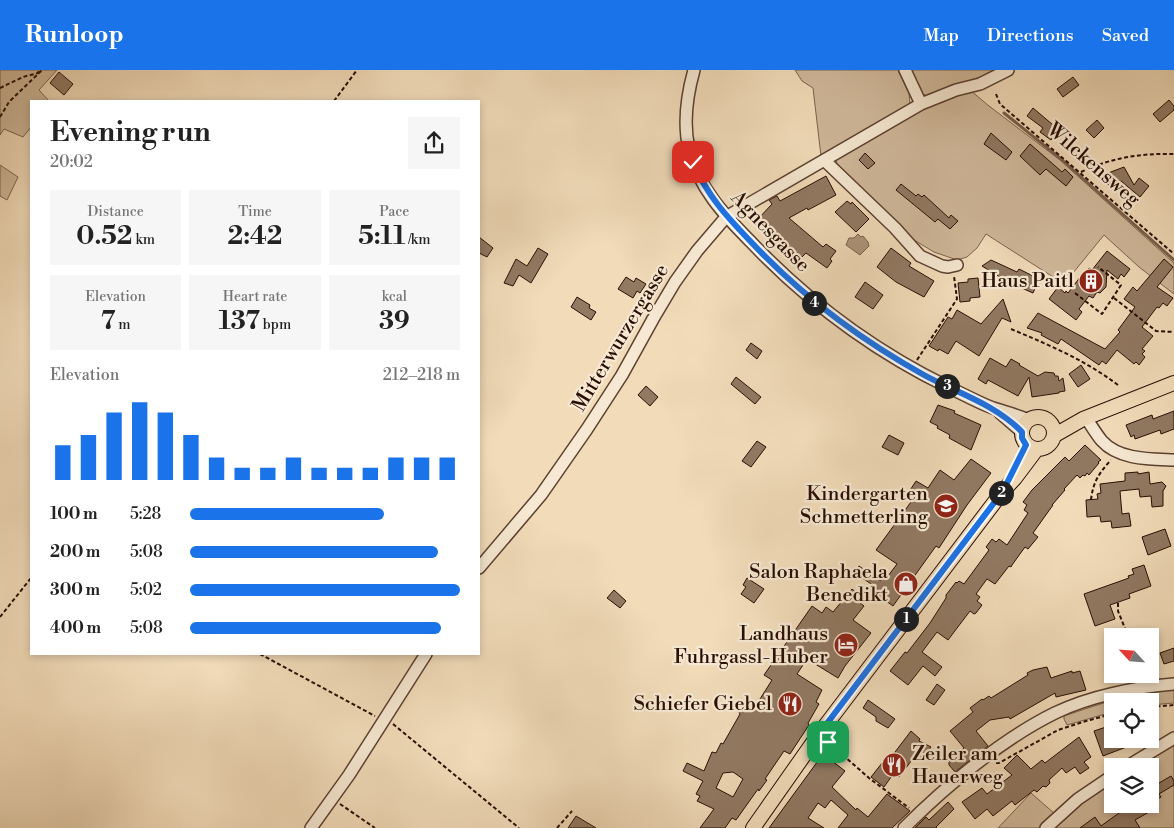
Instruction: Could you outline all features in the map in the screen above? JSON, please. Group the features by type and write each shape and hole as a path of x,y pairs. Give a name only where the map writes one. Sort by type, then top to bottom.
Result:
{"main road":[{"path":"1053,429 1174,383"},
{"path":"753,828 819,734 1003,491 1015,478 1028,436 1041,417 1053,429 1053,441 1042,450 1028,436"}],"street":[{"name":"Agnesgasse","path":"694,70 688,94 686,116 689,148 693,162 707,191 726,216 779,272 821,308 863,339 911,367 992,408 1028,436"},
{"path":"905,70 921,104"},
{"name":"Mitterwurzergasse","path":"480,567 540,495 582,436 622,375 675,282 726,216 921,104 956,90 980,84 1008,70"},
{"path":"824,160 895,228 920,256 942,266 955,265"},
{"path":"1085,418 1103,442 1115,451 1129,456 1174,460"},
{"path":"311,828 349,775 425,655"},
{"path":"904,828 916,815 988,755 1056,712 1094,699 1130,690 1147,686 1174,684"},
{"path":"1141,758 1174,738"},
{"path":"1046,828 1078,799 1104,781"}],"path":[{"path":"335,100 357,70"},
{"path":"0,88 40,71"},
{"path":"0,116 9,102 40,71"},
{"name":"Wilckensweg","path":"996,94 1000,104 1174,254"},
{"path":"1081,172 1102,162 1138,156 1174,154"},
{"path":"911,367 957,299 955,265"},
{"path":"1074,293 1102,314 1121,285 1098,267"},
{"path":"1114,298 1156,331 1174,332"},
{"path":"1011,329 1074,356 1095,368 1118,385"},
{"path":"1091,500 1093,485 1115,451"},
{"path":"0,617 30,579"},
{"path":"1118,603 1118,611 1125,628"},
{"path":"262,655 395,725 519,828"},
{"path":"1159,706 1174,705"},
{"path":"999,763 1058,730 1104,716"},
{"path":"819,734 869,778 901,801 916,815"},
{"path":"332,798 375,828"},
{"path":"557,828 572,811"}],"shaded area":[{"path":"0,70 57,70 39,90 48,100 30,100 30,128 23,137 4,129 0,135"},
{"path":"795,70 898,70 909,93 910,104 821,156 813,88 802,81"},
{"path":"911,70 999,70 928,96 922,94"},
{"path":"970,90 1060,160 1174,263 1174,294 1139,267 1104,235 1064,284 986,234 977,248 967,257 957,260 934,252 914,240 837,164 836,158 938,101"},
{"path":"0,165 18,177 7,200 0,196"},
{"path":"858,234 861,237 863,236 869,246 860,255 846,245 849,238 854,238"},
{"path":"1174,689 1174,703 1159,704 1159,693 1142,693"},
{"path":"1104,703 1104,714 1067,725 1064,716"},
{"path":"1174,733 1174,828 998,828 1031,793 1055,814 1104,778 1104,813 1159,813 1159,758 1134,758 1150,748 1159,748 1159,742"}],"building":[{"path":"59,72 73,84 64,95 50,83"},
{"path":"1073,77 1079,85 1063,97 1057,89"},
{"path":"1169,100 1174,106 1174,110 1160,122 1153,114"},
{"path":"1033,108 1059,130 1051,140 1040,132 1043,128 1027,116"},
{"path":"1097,120 1104,128 1094,138 1086,130"},
{"path":"991,133 1012,152 1006,160 984,144"},
{"path":"1030,144 1062,172 1065,169 1073,177 1066,186 1046,169 1040,175 1020,156"},
{"path":"865,153 875,163 868,169 859,160"},
{"path":"1124,167 1134,185 1139,178 1149,186 1140,197 1121,181 1115,185 1113,182 1108,185 1103,175"},
{"path":"826,176 836,195 789,218 823,247 826,244 836,251 830,259 832,261 827,268 806,253 802,257 764,226 766,224 759,218 772,204 769,200 777,196 780,201"},
{"path":"901,184 916,196 918,194 922,197 924,195 949,218 951,215 958,221 950,229 938,219 935,222 896,190"},
{"path":"847,201 851,204 852,202 869,219 856,232 835,212"},
{"path":"480,238 493,248 487,257 480,254"},
{"path":"538,248 548,254 531,283 519,275 513,286 504,283 516,259 527,266"},
{"path":"891,248 911,263 909,266 934,281 924,297 896,282 877,267"},
{"path":"1107,251 1130,269 1124,277 1121,274 1118,279 1107,270 1106,287 1100,293 1097,292 1093,298 1089,296 1079,309 1082,312 1076,320 1049,299 1058,287 1065,293 1066,291 1068,293 1081,276 1089,268 1092,270"},
{"path":"1164,259 1173,267 1157,287 1173,298 1167,306 1163,303 1159,308 1157,307 1142,327 1153,336 1142,349 1145,351 1142,354 1145,357 1139,365 1136,362 1134,364 1117,350 1106,364 1102,361 1099,365 1061,339 1058,344 1041,335 1042,333 1027,328 1038,313 1105,349 1120,332 1118,330 1135,307 1124,299 1133,287 1137,291"},
{"path":"991,260 1017,272 1019,269 1039,279 1033,293 1008,282 982,266"},
{"path":"626,277 634,282 636,278 646,284 640,293 637,291 633,298 618,289"},
{"path":"978,278 980,297 960,302 958,283"},
{"path":"865,282 883,295 873,309 855,297"},
{"path":"577,297 590,305 589,308 596,312 591,320 571,307"},
{"path":"1003,299 1011,322 1002,318 979,356 956,341 948,354 929,346 948,317 952,319 957,310 981,324"},
{"path":"751,343 762,351 757,359 746,350"},
{"path":"990,358 1006,367 1011,359 1038,376 1045,372 1054,373 1055,376 1058,376 1059,381 1063,378 1065,391 1032,397 1029,377 1018,396 988,380 986,384 978,379"},
{"path":"1081,365 1090,379 1078,387 1069,374"},
{"path":"736,377 761,397 755,404 731,384"},
{"path":"646,386 658,397 650,406 638,395"},
{"path":"938,405 955,411 954,413 981,425 971,450 949,438 950,435 930,422"},
{"path":"1174,411 1174,429 1161,434 1160,430 1135,439 1134,435 1131,437 1126,425 1152,415 1153,419"},
{"path":"889,435 904,443 898,455 882,447"},
{"path":"757,441 766,447 751,467 742,461"},
{"path":"1085,445 1101,460 1099,463 1089,475 1087,473 1080,478 1077,475 1064,489 1033,533 1038,537 1028,549 1025,547 1011,567 1009,566 995,584 987,579 976,594 980,597 977,601 982,605 976,613 974,614 970,611 948,640 937,632 922,652 942,667 935,676 923,666 908,685 890,671 905,652 907,653 930,623 956,582 959,581 964,584 989,550 986,547 992,539 996,542 999,539 1007,545 1028,513 1024,510 1027,505 1023,502 1032,490 1065,457 1069,461"},
{"path":"971,459 991,473 939,548 936,546 893,606 879,596 877,588 855,573 859,566 881,581 883,578 885,580 897,564 876,550 911,502 905,498 916,481 928,488 940,470 954,480"},
{"path":"1138,472 1138,474 1149,472 1150,484 1162,482 1166,486 1163,491 1163,506 1152,507 1151,496 1140,497 1139,489 1120,491 1122,514 1129,513 1131,526 1112,528 1111,521 1101,522 1100,516 1087,517 1086,500 1098,499 1097,494 1101,493 1100,484 1125,481 1125,473"},
{"path":"1165,529 1171,546 1148,555 1142,537"},
{"path":"1144,565 1151,586 1129,594 1130,598 1110,605 1115,619 1095,626 1084,594 1129,578 1128,576 1134,574 1132,569"},
{"path":"747,578 764,589 754,603 741,594 746,587 743,585"},
{"path":"852,589 858,594 855,599 864,606 853,620 871,633 838,678 807,659 797,674 822,690 816,702 819,704 808,723 809,725 790,754 784,751 765,779 767,780 759,791 758,789 736,820 732,818 725,828 700,828 714,809 697,801 700,796 696,794 703,781 683,771 687,763 704,771 712,752 716,753 721,743 723,744 744,704 753,710 772,680 764,675 812,606 822,613 826,607 833,612","holes":["733,772 743,779 733,797 716,788 723,773"]},
{"path":"614,590 626,601 620,608 607,598"},
{"path":"1174,648 1174,661 1164,664 1160,653"},
{"path":"1047,667 1051,678 1072,671 1072,673 1080,671 1086,690 1056,697 1055,693 1010,719 1009,717 990,720 976,731 988,746 955,772 949,765 949,761 964,748 950,731 973,712 970,708 982,699 989,696 991,698 1028,675 1027,673"},
{"path":"937,684 945,690 934,705 926,700"},
{"path":"868,700 895,719 888,728 876,721 876,717 863,708"},
{"path":"1104,728 1104,748 1124,748 1103,756 1094,731"},
{"path":"911,731 920,739 919,741 931,747 922,760 915,756 899,777 894,773 884,787 871,777 886,758 889,760"},
{"path":"1079,737 1091,757 1084,762 1089,768 1080,774 1075,767 1066,773 1062,768 1049,780 1050,783 1046,787 1043,786 1037,792 1034,790 1015,805 1012,801 993,816 987,809 975,819 962,802 982,788 987,794 1012,775 1004,768 1017,755 1031,769 1042,760 1045,763"},
{"path":"823,754 845,771 832,787 856,810 857,808 868,817 887,794 910,811 892,828 838,828 848,815 831,800 825,808 818,803 808,818 824,828 769,828"},
{"path":"1171,776 1174,781 1174,785 1159,794 1159,783"},
{"path":"948,802 954,809 937,828 915,828 926,817 929,820"},
{"path":"1119,813 1147,813 1135,820 1140,828 1080,828 1095,817 1101,826"},
{"path":"576,816 596,828 568,828"}],"waterway":[{"path":"1004,113 1061,159 1174,260"}],"place":[{"name":"Haus Paitl","path":"1091,281"},
{"name":"Kindergarten Schmetterling","path":"946,506"},
{"name":"Salon Raphaela Benedikt","path":"906,584"},
{"name":"Landhaus Fuhrgassl-Huber","path":"846,645"},
{"name":"Schiefer Giebel","path":"790,704"},
{"name":"Zeiler am Hauerweg","path":"894,765"}],"route":[{"path":"693,162 707,191 726,216 779,272 803,293 845,326 885,353 928,377 992,408 1011,421 1022,432 1022,438 1026,445 1003,491 819,734 828,742"}]}
